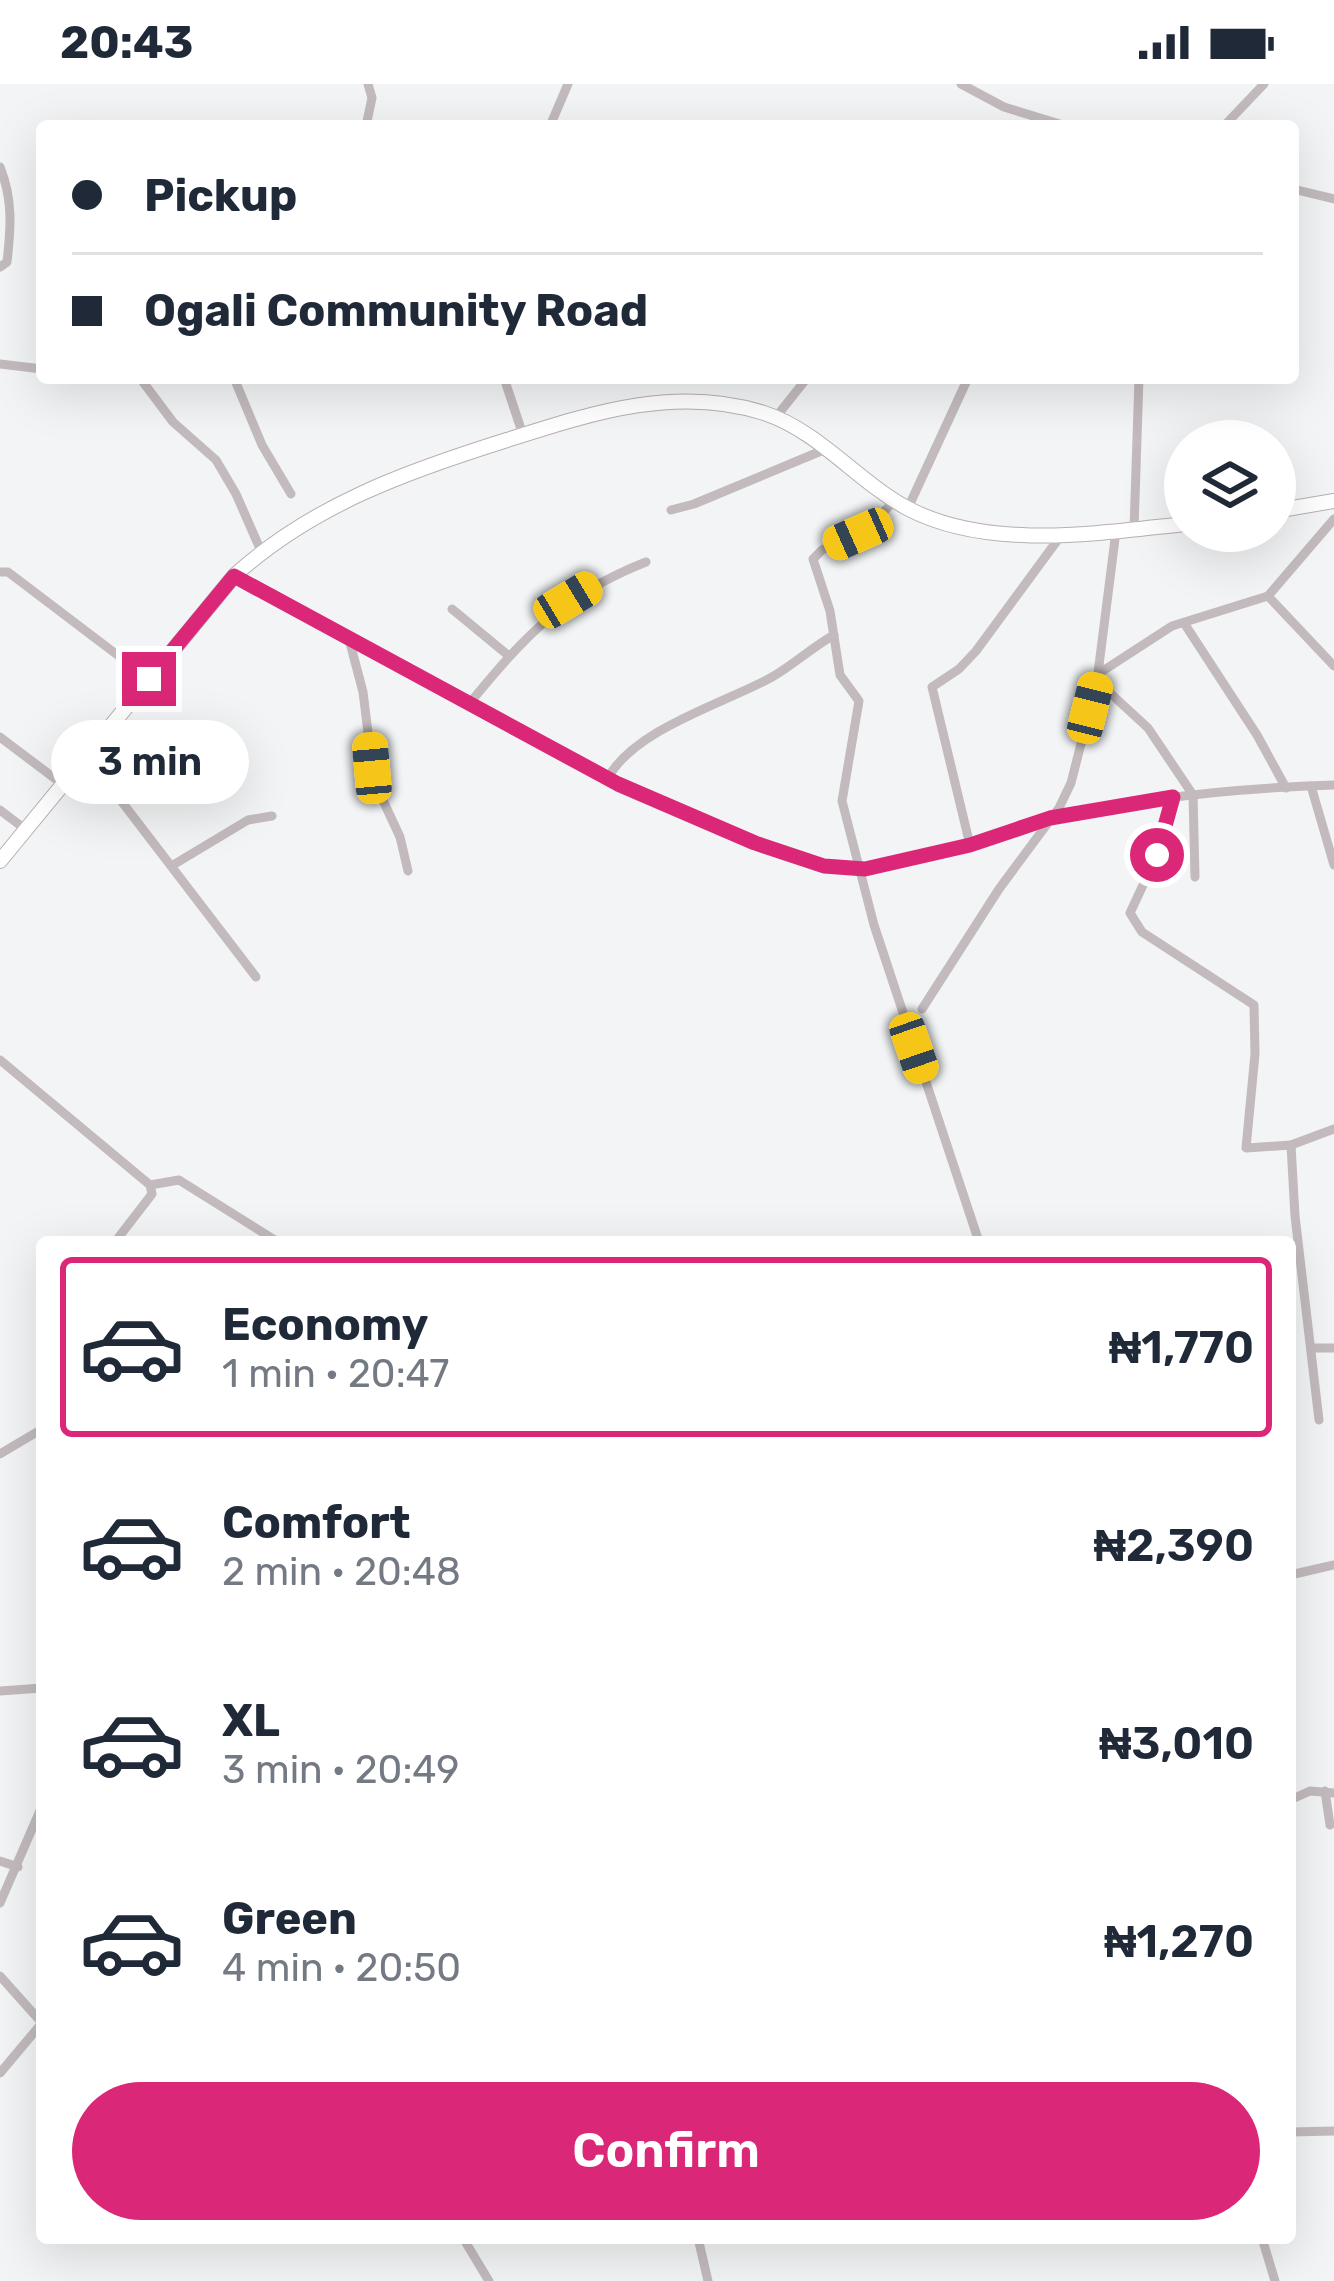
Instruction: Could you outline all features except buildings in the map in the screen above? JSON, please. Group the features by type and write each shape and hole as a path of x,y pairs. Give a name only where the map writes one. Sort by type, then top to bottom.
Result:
{"street":[{"path":"367,120 372,98 368,84"},
{"path":"553,120 568,84"},
{"path":"961,84 1044,120"},
{"path":"1230,120 1264,84"},
{"path":"1022,120 1026,115"},
{"path":"0,167 11,199 7,262 0,267"},
{"path":"1299,190 1334,199"},
{"path":"0,364 36,368"},
{"path":"144,384 170,418 224,472 261,551"},
{"path":"236,384 291,494"},
{"path":"506,384 523,434"},
{"path":"776,417 802,384"},
{"path":"965,384 901,504 813,559 830,610 839,675 859,701 842,791 859,870 977,1236"},
{"path":"1134,530 1139,384"},
{"path":"0,861 234,576 261,551 325,509 371,488 599,412 667,401 724,403 776,417 901,504 945,522 987,530 1062,533 1164,526"},
{"path":"671,510 826,449"},
{"path":"1296,507 1334,501"},
{"path":"1097,677 1164,631 1268,596 1334,518"},
{"path":"922,1009 1071,783 1097,677 1116,531"},
{"path":"970,845 932,687 976,651 1062,533"},
{"path":"469,704 508,656 568,600 646,562"},
{"path":"0,572 8,572 149,679"},
{"path":"234,576 608,778 755,843 824,866 859,870 970,845 1050,818 1173,797 1334,785"},
{"path":"1268,596 1334,666"},
{"path":"452,609 508,656"},
{"path":"1184,623 1286,788"},
{"path":"608,778 619,761 659,734 778,673 834,635"},
{"path":"349,639 363,692 374,781 400,837 408,871"},
{"path":"1097,677 1148,728 1193,795 1195,877"},
{"path":"0,737 62,784"},
{"path":"86,754 256,977"},
{"path":"1311,786 1334,865"},
{"path":"1173,797 1157,855 1131,917 1142,932 1254,1005 1256,1054 1246,1146 1250,1150 1291,1145 1334,1129"},
{"path":"0,810 25,830"},
{"path":"173,865 248,820 272,816"},
{"path":"0,1060 150,1185 152,1194 120,1236"},
{"path":"1291,1145 1319,1420"},
{"path":"150,1185 178,1180 268,1236"},
{"path":"1313,1348 1334,1348"},
{"path":"0,1454 36,1433"},
{"path":"1296,1574 1334,1565"},
{"path":"0,1691 36,1688"},
{"path":"1296,1797 1310,1791 1329,1792 1330,1825"},
{"path":"0,1903 36,1822"},
{"path":"0,1861 18,1868"},
{"path":"0,1976 36,2017"},
{"path":"0,2073 36,2031"},
{"path":"1296,2132 1334,2132"},
{"path":"467,2244 489,2281"},
{"path":"699,2244 708,2281"},
{"path":"1264,2244 1275,2281"}],"route":[{"path":"149,679 234,576 618,784 755,843 824,866 865,869 970,845 1050,818 1173,797 1157,855"}]}
